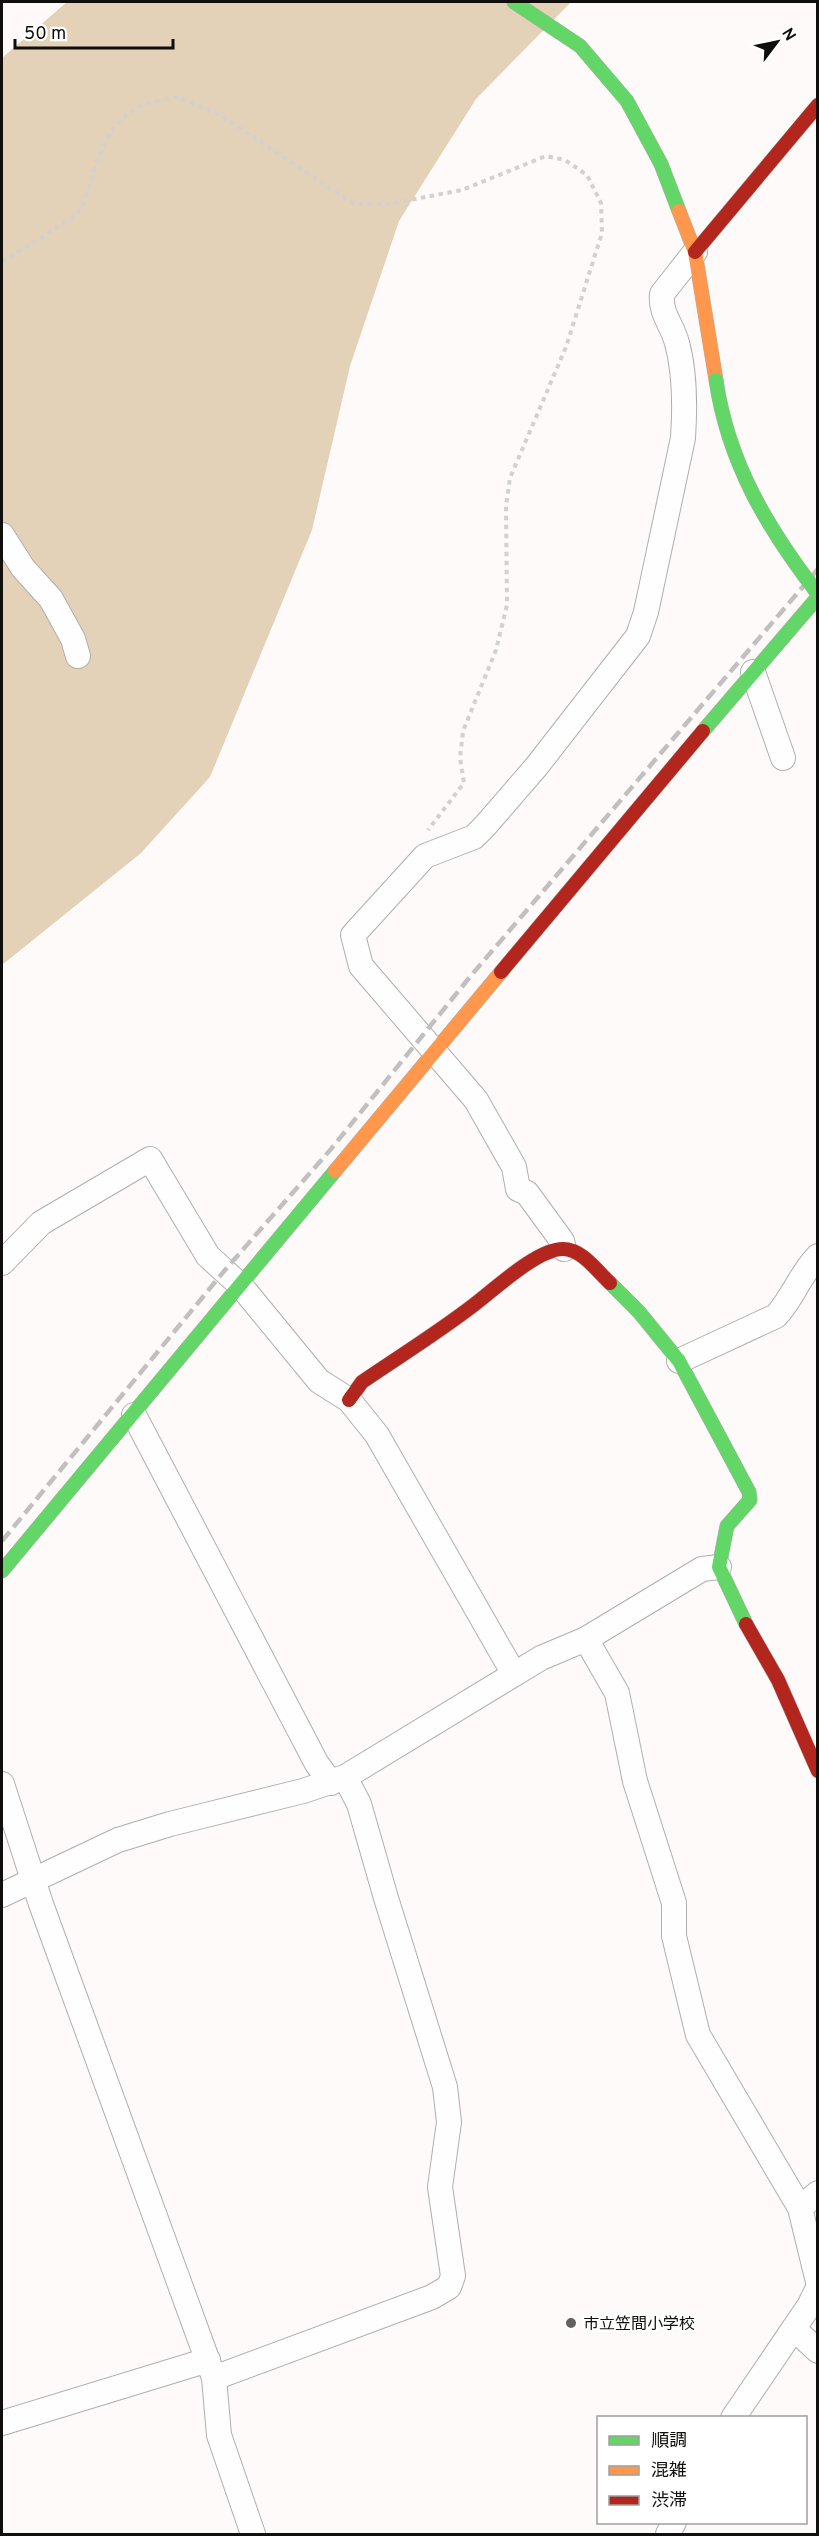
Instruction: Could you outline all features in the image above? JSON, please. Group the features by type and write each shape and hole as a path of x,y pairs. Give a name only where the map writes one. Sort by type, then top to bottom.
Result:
{"street":[{"path":"2,1571 433,1052 818,595 775,537 749,491 727,433 718,401 695,252 661,164 627,101 580,46 514,2"},
{"path":"564,1249 562,1241 527,1193 518,1189 514,1167 476,1100 361,966 353,935 425,856 474,837 485,826 536,767 638,636 646,612 683,438 685,416 677,342 664,315 662,294 670,281 818,105"},
{"path":"2,536 22,568 51,599 73,639 78,656"},
{"path":"753,672 783,758"},
{"path":"2,1263 41,1223 150,1159 208,1256 241,1286 319,1382 349,1400 377,1435 514,1674"},
{"path":"349,1400 362,1382 476,1304 500,1282 552,1251 564,1249 578,1252 632,1304 679,1361 749,1492 750,1500 727,1526 719,1567 736,1607 778,1680 818,1771"},
{"path":"679,1361 776,1316 787,1304 805,1269 818,1256"},
{"path":"2,2423 211,2369 432,2297 449,2287 453,2276 440,2187 449,2122 445,2087 359,1804 338,1780 317,1764 134,1414"},
{"path":"2,1895 118,1840 338,1780 541,1658 586,1639 702,1569 719,1567"},
{"path":"586,1639 617,1693 636,1781 674,1903 674,1936 698,2035 809,2200 818,2282"},
{"path":"2,1784 34,1879 211,2369 219,2435 253,2535"},
{"path":"735,2416 794,2329 818,2288"},
{"path":"794,2329 818,2351"}],"path":[{"path":"2,262 75,216 83,205 98,158 111,131 122,118 144,104 176,97 219,114 354,204 389,204 462,190 546,156 565,160 587,175 601,203 602,233 566,347 510,478 506,506 507,605 496,650 463,731 460,758 464,783 436,822 420,838"}],"shaded area":[{"path":"67,2 571,2 476,99 399,221 350,366 312,530 210,777 141,853 2,965 2,58"}],"railway":[{"path":"2,1541 225,1270 331,1149 469,978 818,569"}],"traffic: fast":[{"path":"514,2 580,46 627,101 661,164 679,211"},
{"path":"716,380 722,410 740,467 767,520 818,594"},
{"path":"703,731 818,597"},
{"path":"2,1571 335,1171"},
{"path":"610,1283 639,1312 679,1361 749,1492 750,1500 727,1526 719,1567 746,1624"}],"traffic: slow":[{"path":"679,211 695,252 716,380"},
{"path":"335,1171 501,972"}],"traffic: jam":[{"path":"695,252 818,105"},
{"path":"501,972 703,731"},
{"path":"349,1400 362,1382 448,1324 541,1255 563,1249 570,1250 589,1261 610,1283"},
{"path":"746,1624 778,1680 818,1771"}],"place":[{"name":"市立笠間小学校","path":"571,2323"}]}
